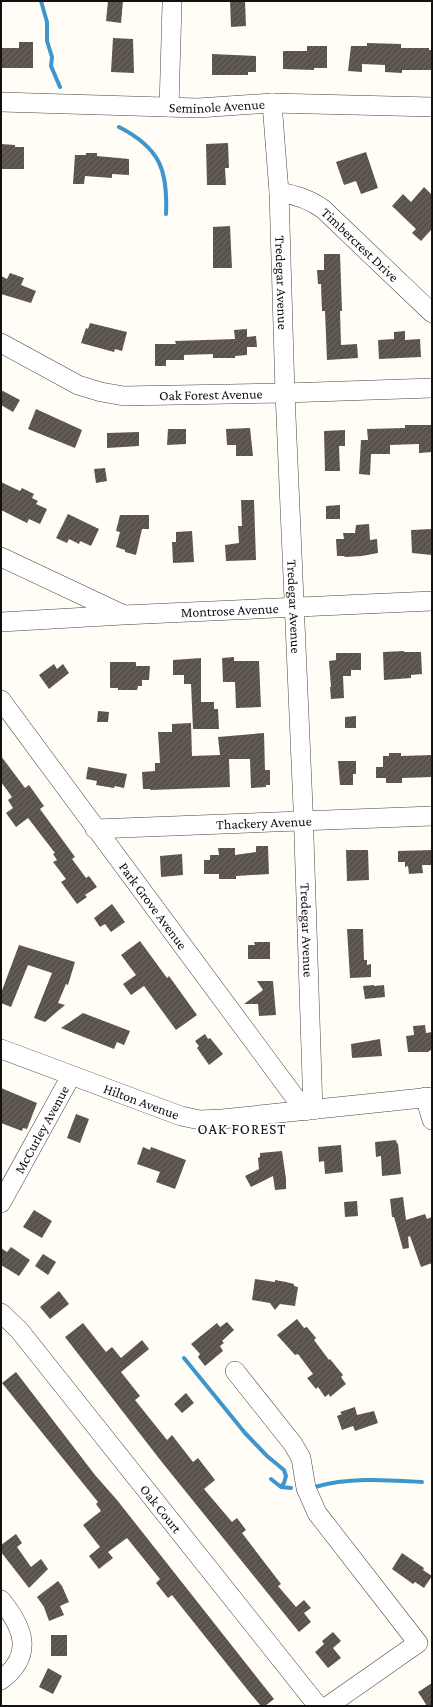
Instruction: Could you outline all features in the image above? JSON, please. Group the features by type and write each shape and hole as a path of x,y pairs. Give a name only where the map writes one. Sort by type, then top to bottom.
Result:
{"street":[{"path":"169,107 172,5"},
{"name":"Seminole Avenue","path":"1,102 198,108 272,103 432,107"},
{"name":"Tredegar Avenue","path":"272,103 279,192 285,394 302,821 309,1110"},
{"name":"Timbercrest Drive","path":"279,192 300,196 312,201 323,209 432,313"},
{"name":"Oak Forest Avenue","path":"1,343 78,385 101,392 124,396 285,394 432,388"},
{"name":"Montrose Avenue","path":"1,557 123,615"},
{"name":"Montrose Avenue","path":"1,622 294,607 432,602"},
{"name":"Park Grove Avenue","path":"1,700 95,829 309,1110"},
{"name":"Thackery Avenue","path":"95,829 432,816"},
{"name":"Hilton Avenue","path":"1,1049 155,1108 200,1120 222,1119 429,1097"},
{"name":"McCurley Avenue","path":"1,1203 71,1076"},
{"path":"429,1097 432,1120"},
{"name":"Oak Court","path":"1,1313 19,1330 318,1706"},
{"path":"235,1371 293,1444 301,1458 306,1488 317,1513 418,1642 328,1706"},
{"path":"1,1600 19,1625 22,1637 22,1650 18,1662 11,1673 1,1680"}],"building":[{"path":"108,1 123,1 121,23 106,21"},
{"path":"230,1 245,1 246,26 231,27"},
{"path":"113,38 133,39 134,73 111,72"},
{"path":"19,42 33,42 33,68 1,68 1,48 19,48"},
{"path":"367,43 401,44 401,48 429,48 429,50 432,50 432,70 402,70 402,73 385,72 385,65 362,64 362,72 348,71 351,46 367,46"},
{"path":"307,46 327,46 327,68 314,68 314,70 283,69 283,51 307,51"},
{"path":"212,54 256,56 256,72 248,72 248,75 212,75"},
{"path":"228,143 229,168 225,168 226,185 207,185 206,144"},
{"path":"1,144 24,147 24,169 1,169"},
{"path":"366,152 378,188 361,194 356,181 344,185 336,162"},
{"path":"86,153 97,153 97,156 129,159 129,175 112,174 112,178 85,176 84,184 73,184 75,155 86,155"},
{"path":"424,187 432,195 432,229 421,241 412,233 416,229 392,206 403,194 411,202"},
{"path":"230,226 232,268 213,268 213,227"},
{"path":"324,254 340,254 342,311 340,311 341,345 357,344 358,358 327,360 325,311 322,311 321,284 318,284 317,270 324,270"},
{"path":"10,273 24,278 21,285 36,291 31,303 1,294 1,276 7,279"},
{"path":"90,323 127,332 122,351 115,349 114,352 81,343 86,328 88,329"},
{"path":"247,329 247,337 256,336 257,347 247,347 247,355 235,356 235,358 213,358 213,354 184,355 184,360 166,360 166,366 155,366 155,344 176,344 175,341 235,339 234,330"},
{"path":"405,331 405,340 420,339 421,357 379,359 378,340 394,339 394,332"},
{"path":"1,390 20,400 13,412 1,405"},
{"path":"36,409 82,430 75,448 28,429"},
{"path":"405,425 432,425 432,452 419,453 419,444 390,445 390,454 371,454 370,475 359,474 361,440 368,440 367,429 405,428"},
{"path":"250,428 253,456 236,456 236,445 227,445 226,429"},
{"path":"168,429 186,429 186,444 167,445"},
{"path":"345,430 345,446 339,446 340,471 325,471 324,431"},
{"path":"139,432 139,446 107,448 107,433"},
{"path":"105,468 107,481 96,483 94,469"},
{"path":"1,482 20,491 22,488 34,494 32,498 38,501 36,504 47,509 40,524 29,519 27,523 1,510"},
{"path":"241,500 254,500 256,560 226,561 225,545 239,543 238,526 242,526"},
{"path":"340,505 340,519 326,519 326,506"},
{"path":"68,514 99,529 91,546 80,541 79,544 69,539 67,543 56,538"},
{"path":"120,515 149,515 149,529 142,529 136,555 125,552 125,550 116,547 120,532 116,531"},
{"path":"369,524 370,540 377,539 378,553 362,556 337,556 336,539 344,539 343,533 355,533 356,525"},
{"path":"432,529 432,555 412,553 411,530"},
{"path":"192,531 194,562 173,563 172,542 176,542 176,532"},
{"path":"383,652 421,652 422,674 411,675 411,678 384,680"},
{"path":"336,653 361,653 361,670 351,670 351,676 343,676 344,698 331,699 329,661 336,660"},
{"path":"234,657 234,661 259,661 261,707 236,708 235,682 223,682 222,658"},
{"path":"201,658 201,702 214,702 214,709 218,709 219,729 193,729 191,684 184,684 184,675 173,675 173,660"},
{"path":"110,662 136,662 136,666 150,666 149,680 142,680 142,686 138,686 137,690 118,690 118,688 110,688"},
{"path":"54,664 57,669 63,664 69,673 49,689 39,675"},
{"path":"98,711 109,712 108,722 97,722"},
{"path":"356,716 356,728 345,728 345,717"},
{"path":"191,723 192,756 220,755 218,737 264,733 265,770 270,770 270,785 266,785 266,787 251,788 250,759 229,759 230,787 143,789 142,772 155,771 155,763 160,763 158,732 172,732 172,724"},
{"path":"389,753 401,753 401,756 432,755 432,777 402,778 402,783 386,783 386,778 376,778 376,767 383,767 383,756 389,756"},
{"path":"1,756 25,788 29,785 44,806 40,809 75,857 72,859 86,878 89,876 97,887 85,895 87,897 77,904 61,882 66,879 53,862 57,860 53,854 55,853 28,818 16,827 6,813 13,808 8,800 12,797 1,782"},
{"path":"338,761 356,761 356,774 353,774 353,785 340,785"},
{"path":"88,767 127,774 124,788 96,785 97,781 86,779"},
{"path":"256,846 268,846 269,874 236,876 236,879 219,879 219,874 204,874 204,860 210,860 210,855 219,855 218,848 235,848 235,855 256,852"},
{"path":"346,850 368,850 369,880 347,881"},
{"path":"432,850 432,865 422,865 423,873 409,874 408,866 405,867 405,862 398,862 398,851"},
{"path":"182,854 183,875 161,877 160,856"},
{"path":"112,904 125,922 111,932 105,924 100,927 94,918"},
{"path":"347,929 363,929 364,960 367,960 367,965 371,964 371,977 350,978"},
{"path":"140,941 167,978 169,976 197,1015 176,1030 144,986 131,995 123,984 136,975 121,955"},
{"path":"254,942 270,942 270,959 248,959 248,945 255,945"},
{"path":"19,945 75,962 68,985 66,984 58,1003 65,1005 45,1022 34,1018 52,973 28,965 11,1007 1,1003 1,993"},
{"path":"257,981 273,981 276,1015 259,1016 258,1004 244,1004 263,990"},
{"path":"384,985 385,997 365,999 363,986"},
{"path":"83,1013 130,1031 124,1045 117,1042 114,1049 61,1028"},
{"path":"425,1025 426,1033 432,1032 432,1049 428,1052 408,1052 406,1036 414,1035 413,1026"},
{"path":"205,1034 223,1054 209,1065 197,1048 199,1046 195,1041"},
{"path":"380,1039 382,1056 352,1058 351,1044"},
{"path":"1,1088 37,1103 27,1129 23,1128 22,1131 1,1123"},
{"path":"76,1114 89,1119 80,1143 67,1138"},
{"path":"396,1140 397,1144 398,1143 401,1174 382,1176 381,1156 376,1157 375,1142"},
{"path":"341,1145 343,1172 325,1174 324,1161 319,1162 318,1147"},
{"path":"143,1147 150,1150 151,1147 186,1160 175,1189 156,1182 160,1172 137,1164"},
{"path":"282,1151 286,1189 275,1190 273,1176 251,1187 245,1176 259,1169 258,1158 260,1157 260,1153"},
{"path":"403,1197 406,1220 425,1214 427,1219 432,1217 432,1263 421,1267 410,1236 408,1237 409,1248 403,1249 394,1217 392,1217 390,1199"},
{"path":"357,1201 358,1216 345,1217 344,1202"},
{"path":"34,1210 52,1221 42,1238 23,1227"},
{"path":"11,1247 30,1260 19,1276 1,1265 1,1248 7,1252"},
{"path":"43,1254 56,1262 48,1275 35,1266"},
{"path":"255,1279 275,1282 275,1280 294,1284 294,1286 298,1287 295,1306 280,1304 275,1310 270,1303 252,1300"},
{"path":"59,1291 69,1304 50,1319 40,1307"},
{"path":"297,1319 304,1328 307,1327 316,1338 314,1340 329,1360 330,1359 343,1375 341,1377 346,1384 330,1397 329,1394 325,1397 318,1387 316,1389 307,1378 313,1374 298,1354 295,1355 277,1335"},
{"path":"227,1322 234,1330 222,1341 224,1343 220,1346 223,1351 205,1366 198,1357 200,1354 191,1344 217,1323 220,1327"},
{"path":"83,1323 106,1352 112,1347 121,1358 142,1340 149,1349 121,1372 140,1396 135,1400 167,1440 172,1435 193,1462 198,1458 215,1480 204,1489 232,1522 237,1518 246,1530 242,1533 281,1584 278,1586 296,1607 304,1600 311,1608 304,1613 311,1622 299,1632 161,1461 65,1337"},
{"path":"16,1372 95,1475 117,1500 274,1699 265,1706 261,1706 250,1693 172,1595 168,1598 156,1583 160,1579 127,1538 108,1552 113,1558 99,1569 89,1556 100,1547 83,1525 101,1511 96,1504 98,1502 2,1383"},
{"path":"186,1393 194,1403 182,1413 174,1404"},
{"path":"355,1407 357,1415 374,1411 378,1423 355,1431 353,1426 342,1430 337,1416 342,1414 340,1412"},
{"path":"16,1534 22,1543 17,1547 31,1567 41,1559 48,1569 29,1588 1,1552 1,1545"},
{"path":"402,1553 424,1568 423,1570 432,1576 424,1588 415,1582 413,1584 392,1569"},
{"path":"58,1581 62,1586 69,1602 60,1606 64,1615 49,1621 44,1607 37,1597"},
{"path":"333,1632 341,1641 333,1648 341,1658 328,1668 315,1652 324,1644 322,1641"},
{"path":"51,1635 67,1635 67,1656 51,1656"},
{"path":"48,1668 62,1676 53,1694 39,1687"},
{"path":"432,1683 432,1706 427,1706 418,1692"}],"waterway":[{"path":"41,1 47,22 47,41 52,57 51,66 60,87"},
{"path":"119,127 144,143 159,162 165,185 166,214"},
{"path":"184,1358 245,1433 267,1456 284,1470 286,1476 281,1487"},
{"path":"271,1479 281,1487 291,1488"},
{"path":"315,1487 355,1480 422,1482"}],"district":[{"name":"OAK FOREST","path":"242,1129"}]}
